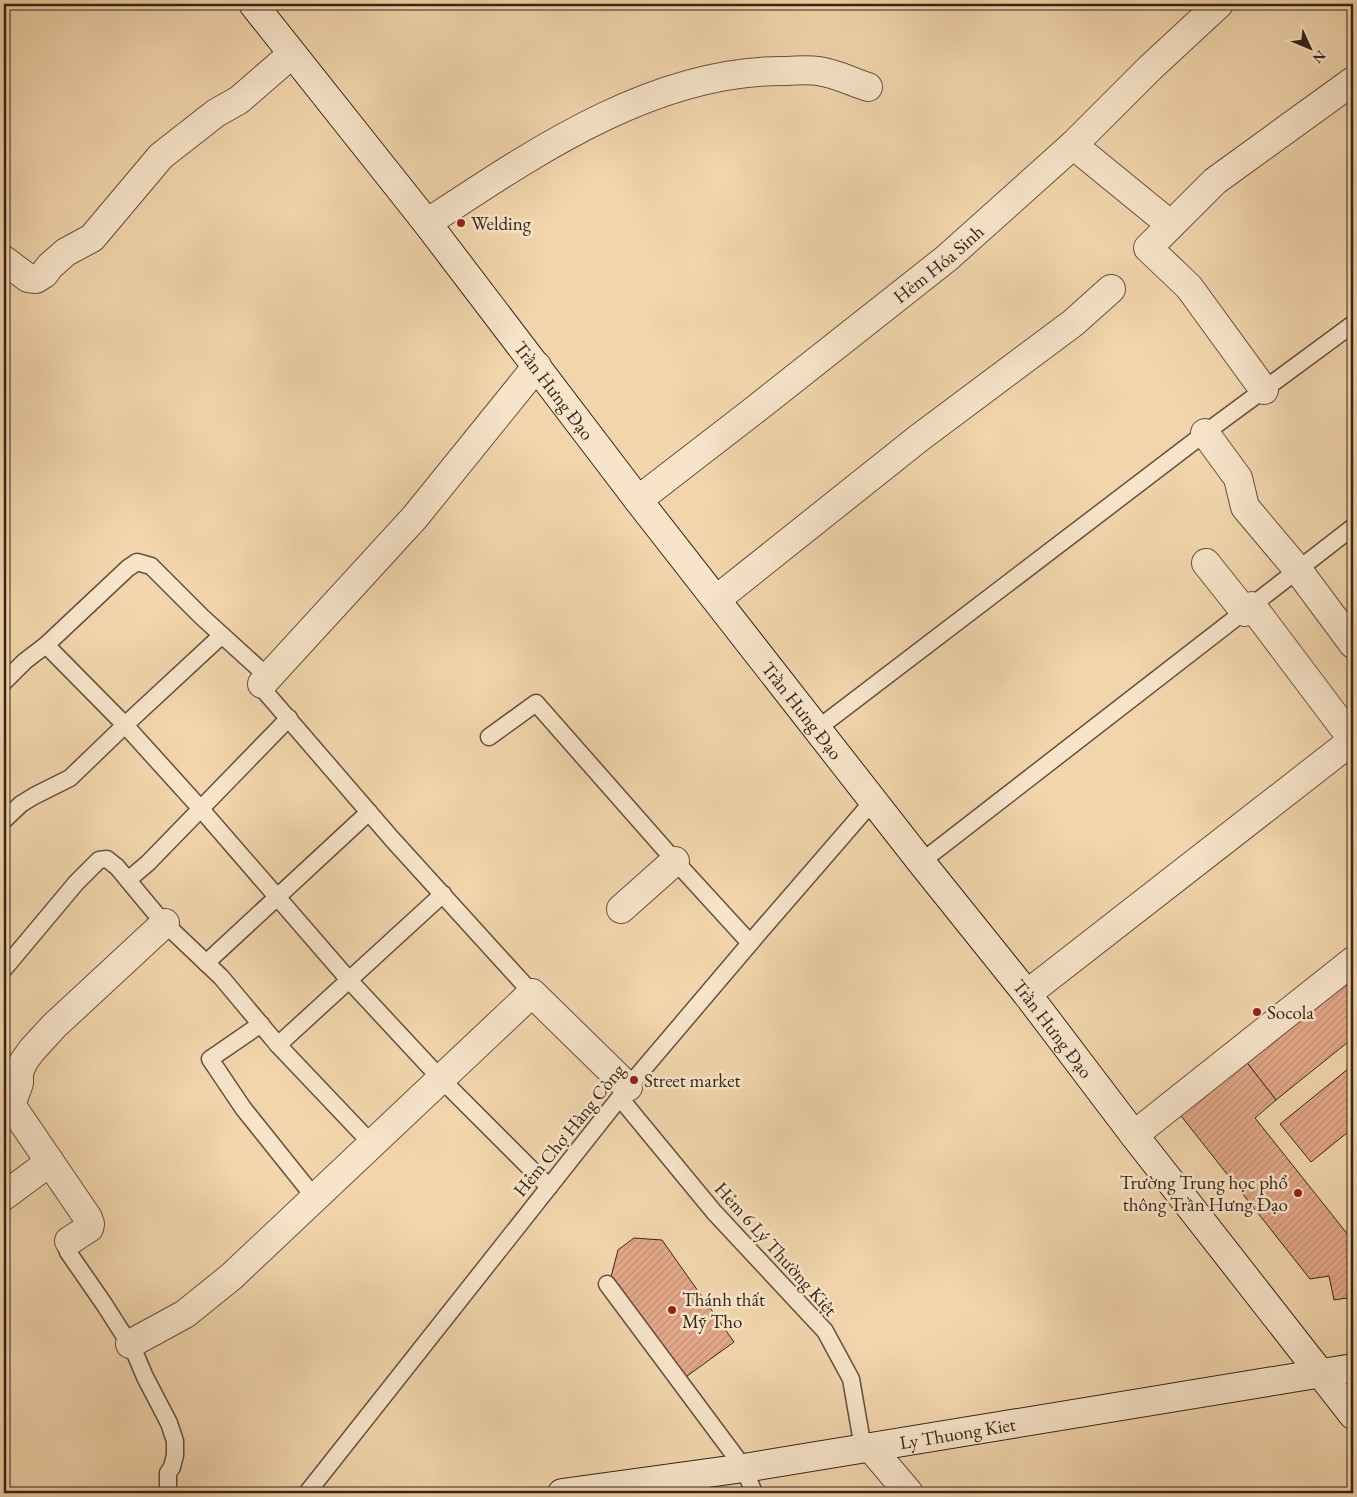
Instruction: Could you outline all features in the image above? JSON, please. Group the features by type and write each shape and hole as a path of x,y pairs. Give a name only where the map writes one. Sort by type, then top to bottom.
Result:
{"street":[{"name":"Trần Hưng Đạo","path":"253,4 427,223 638,500 817,730 1027,994 1134,1135 1353,1415"},
{"name":"Hẻm Hóa Sinh","path":"638,500 947,258 1074,145 1150,68 1219,4"},
{"path":"4,260 28,278 36,279 44,274 66,252 92,238 161,156 216,113 239,100 292,54"},
{"path":"427,223 516,164 558,140 613,112 682,85 718,76 765,70 818,71 868,86"},
{"path":"1264,390 1189,287 1148,248 1215,181 1353,81"},
{"path":"1074,145 1171,225"},
{"path":"717,600 919,438 1073,323 1111,290"},
{"path":"265,680 415,517 537,366"},
{"path":"1205,433 1238,478 1244,507 1298,570 1353,644"},
{"path":"1027,994 1353,740 1248,609 1206,563"},
{"path":"621,909 675,861"},
{"path":"68,1241 89,1228 90,1224 88,1218 50,1162 6,1105 14,1097 19,1082 12,1062 24,1061 54,1026 165,923"},
{"path":"1134,1135 1353,961"},
{"path":"130,1344 185,1314 232,1276 532,993 624,1092"},
{"path":"4,1196 50,1162"},
{"name":"Ly Thuong Kiet","path":"562,1493 744,1468 1353,1368"},
{"path":"866,1447 909,1493"}],"lane":[{"path":"817,730 1205,433 1353,324"},
{"path":"921,862 1353,527"},
{"path":"4,682 128,568 137,562 151,566 265,680 262,688 267,694 369,812 532,993"},
{"path":"4,820 21,804 70,778 221,636"},
{"path":"46,644 125,725 200,808 349,980 441,1079 549,1187"},
{"path":"489,737 536,702 675,861 750,943"},
{"path":"128,880 148,863 288,718"},
{"name":"Hẻm Chợ Hàng Còng","path":"307,1493 624,1092 873,801"},
{"path":"206,962 369,812"},
{"path":"4,969 76,882 99,860 107,859 117,867 165,923 221,977 278,1045 372,1144"},
{"path":"278,1045 443,894"},
{"path":"261,1024 210,1059 243,1108 315,1198"},
{"name":"Hẻm 6 Lý Thường Kiệt","path":"624,1092 714,1212 825,1331 850,1379 866,1447"},
{"path":"68,1241 66,1246 68,1252 130,1344 169,1423 176,1441 176,1455 168,1473 168,1493"},
{"path":"607,1284 744,1468 754,1493"}],"building":[{"path":"1353,971 1353,1038 1276,1100 1241,1055"},
{"path":"1241,1055 1276,1100 1255,1118 1353,1241 1353,1316 1350,1316 1347,1298 1334,1300 1329,1276 1310,1279 1174,1107"},
{"path":"1353,1065 1353,1128 1311,1162 1280,1124"},
{"name":"Thánh thất Mỹ Tho","path":"634,1238 662,1240 734,1342 683,1379 611,1277 618,1250"}],"place":[{"name":"Welding","path":"461,223"},
{"name":"Socola","path":"1257,1012"},
{"name":"Street market","path":"634,1080"},
{"name":"Trường Trung học phổ thông Trần Hưng Đạo","path":"1298,1193"},
{"name":"Thánh thất Mỹ Tho","path":"672,1310"}]}
